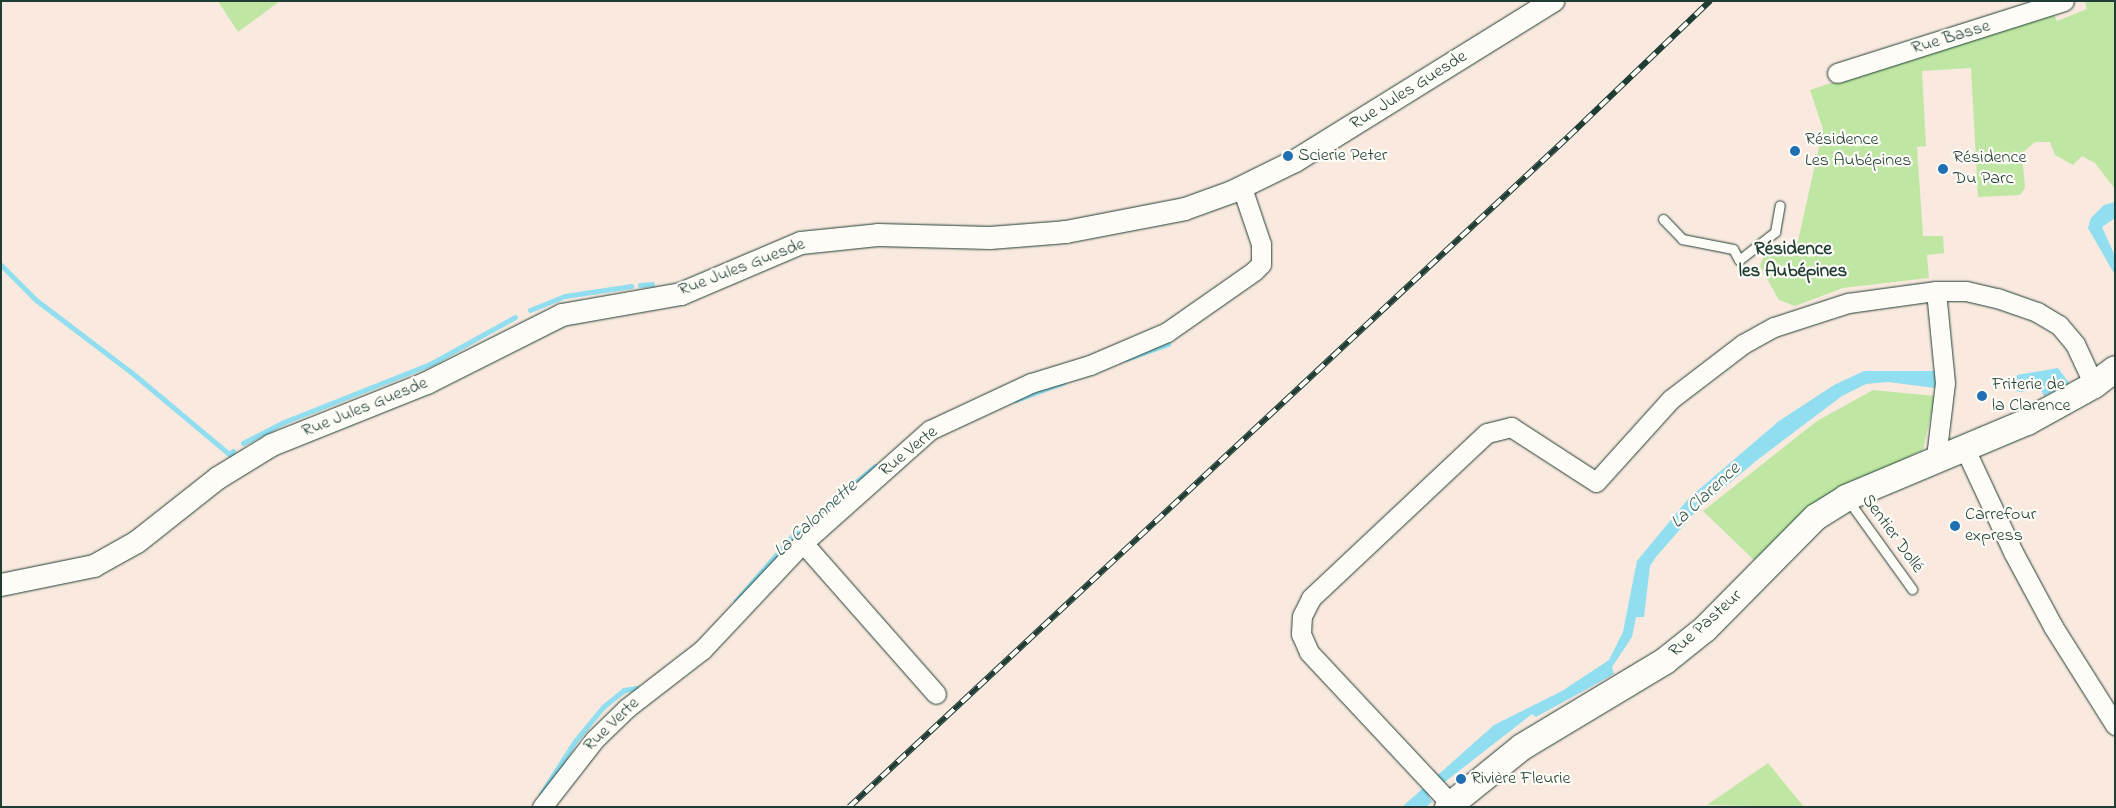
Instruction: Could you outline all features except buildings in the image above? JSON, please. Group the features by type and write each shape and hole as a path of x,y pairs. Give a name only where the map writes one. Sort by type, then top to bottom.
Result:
{"main road":[{"name":"Rue Pasteur","path":"1442,795 1665,661 1705,629 1816,517 1846,498 2027,422 2094,385 2115,369"}],"street":[{"name":"Rue Basse","path":"1837,73 2064,1"},
{"name":"Rue Jules Guesde","path":"1,585 94,566 137,542 218,478 272,445 427,383 562,315 682,294 801,243 878,235 990,238 1066,232 1185,209 1242,188 1294,161 1379,111 1541,4"},
{"name":"Rue Verte","path":"542,807 595,739 627,708 702,650 803,543 930,430 1031,383 1090,365 1167,332 1254,271 1261,264 1261,244 1242,188"},
{"path":"1442,795 1309,652 1301,634 1302,616 1311,598 1487,433 1511,427 1596,482 1671,400 1743,344 1790,321 1848,303 1936,291 1966,291 1997,298 2037,312 2059,324 2076,344 2094,385"},
{"path":"1936,291 1945,383 1937,449 1954,454 1976,473 2013,552 2054,628 2115,725"},
{"path":"803,543 936,694"}],"lane":[{"path":"1663,219 1682,239 1732,249 1739,260 1775,232 1780,205"},
{"name":"Sentier Dollé","path":"1846,498 1912,589"}],"green space":[{"path":"218,1 280,1 238,32"},
{"path":"2085,1 2115,1 2115,189 2095,163 2082,156 2073,165 2055,155 2050,142 2035,142 2022,153 2025,188 2020,195 1978,197 1971,68 1922,71 1926,146 1917,147 1923,236 1943,236 1944,253 1927,255 1929,278 1843,288 1795,306 1779,300 1760,266 1764,255 1798,241 1823,129 1810,90 2052,10 2057,21 2087,9"},
{"path":"1873,390 1935,396 1923,450 1846,487 1756,562 1703,511 1817,421"},
{"path":"1768,763 1804,807 1707,805"}],"water":[{"path":"2115,202 2115,218 2102,227 2115,256 2115,275 2088,228 2091,218 2104,205"},
{"path":"2058,368 2070,384 2044,396 2039,386 2022,392 2014,391 2017,375"},
{"name":"La Clarence","path":"1864,371 1937,371 1935,388 1888,382 1866,384 1842,396 1756,461 1697,510 1650,566 1644,617 1636,617 1632,637 1612,667 1614,674 1536,717 1532,714 1428,795 1432,802 1426,807 1402,807 1494,725 1562,691 1609,660 1623,632 1637,561 1689,498 1779,421 1834,385"}],"waterway":[{"path":"1,265 36,300 131,372 229,454 233,451"},
{"path":"640,285 652,284"},
{"path":"530,310 565,296 631,286"},
{"path":"243,443 284,422 430,364 515,317"},
{"name":"La Calonnette","path":"1126,359 1168,344"},
{"name":"La Calonnette","path":"1016,400 1064,382"},
{"name":"La Calonnette","path":"736,601 793,535 875,466"},
{"name":"La Calonnette","path":"541,794 575,741 603,707 624,690 637,688"}],"railway":[{"path":"849,807 1568,137 1710,1"}],"place":[{"name":"Résidence Les Aubépines","path":"1795,151"},
{"name":"Scierie Peter","path":"1288,156"},
{"name":"Résidence Du Parc","path":"1943,169"},
{"name":"Friterie de la Clarence","path":"1982,396"},
{"name":"Carrefour express","path":"1955,526"},
{"name":"Rivière Fleurie","path":"1461,779"}],"district":[{"name":"Résidence les Aubépines","path":"1793,261"}]}
